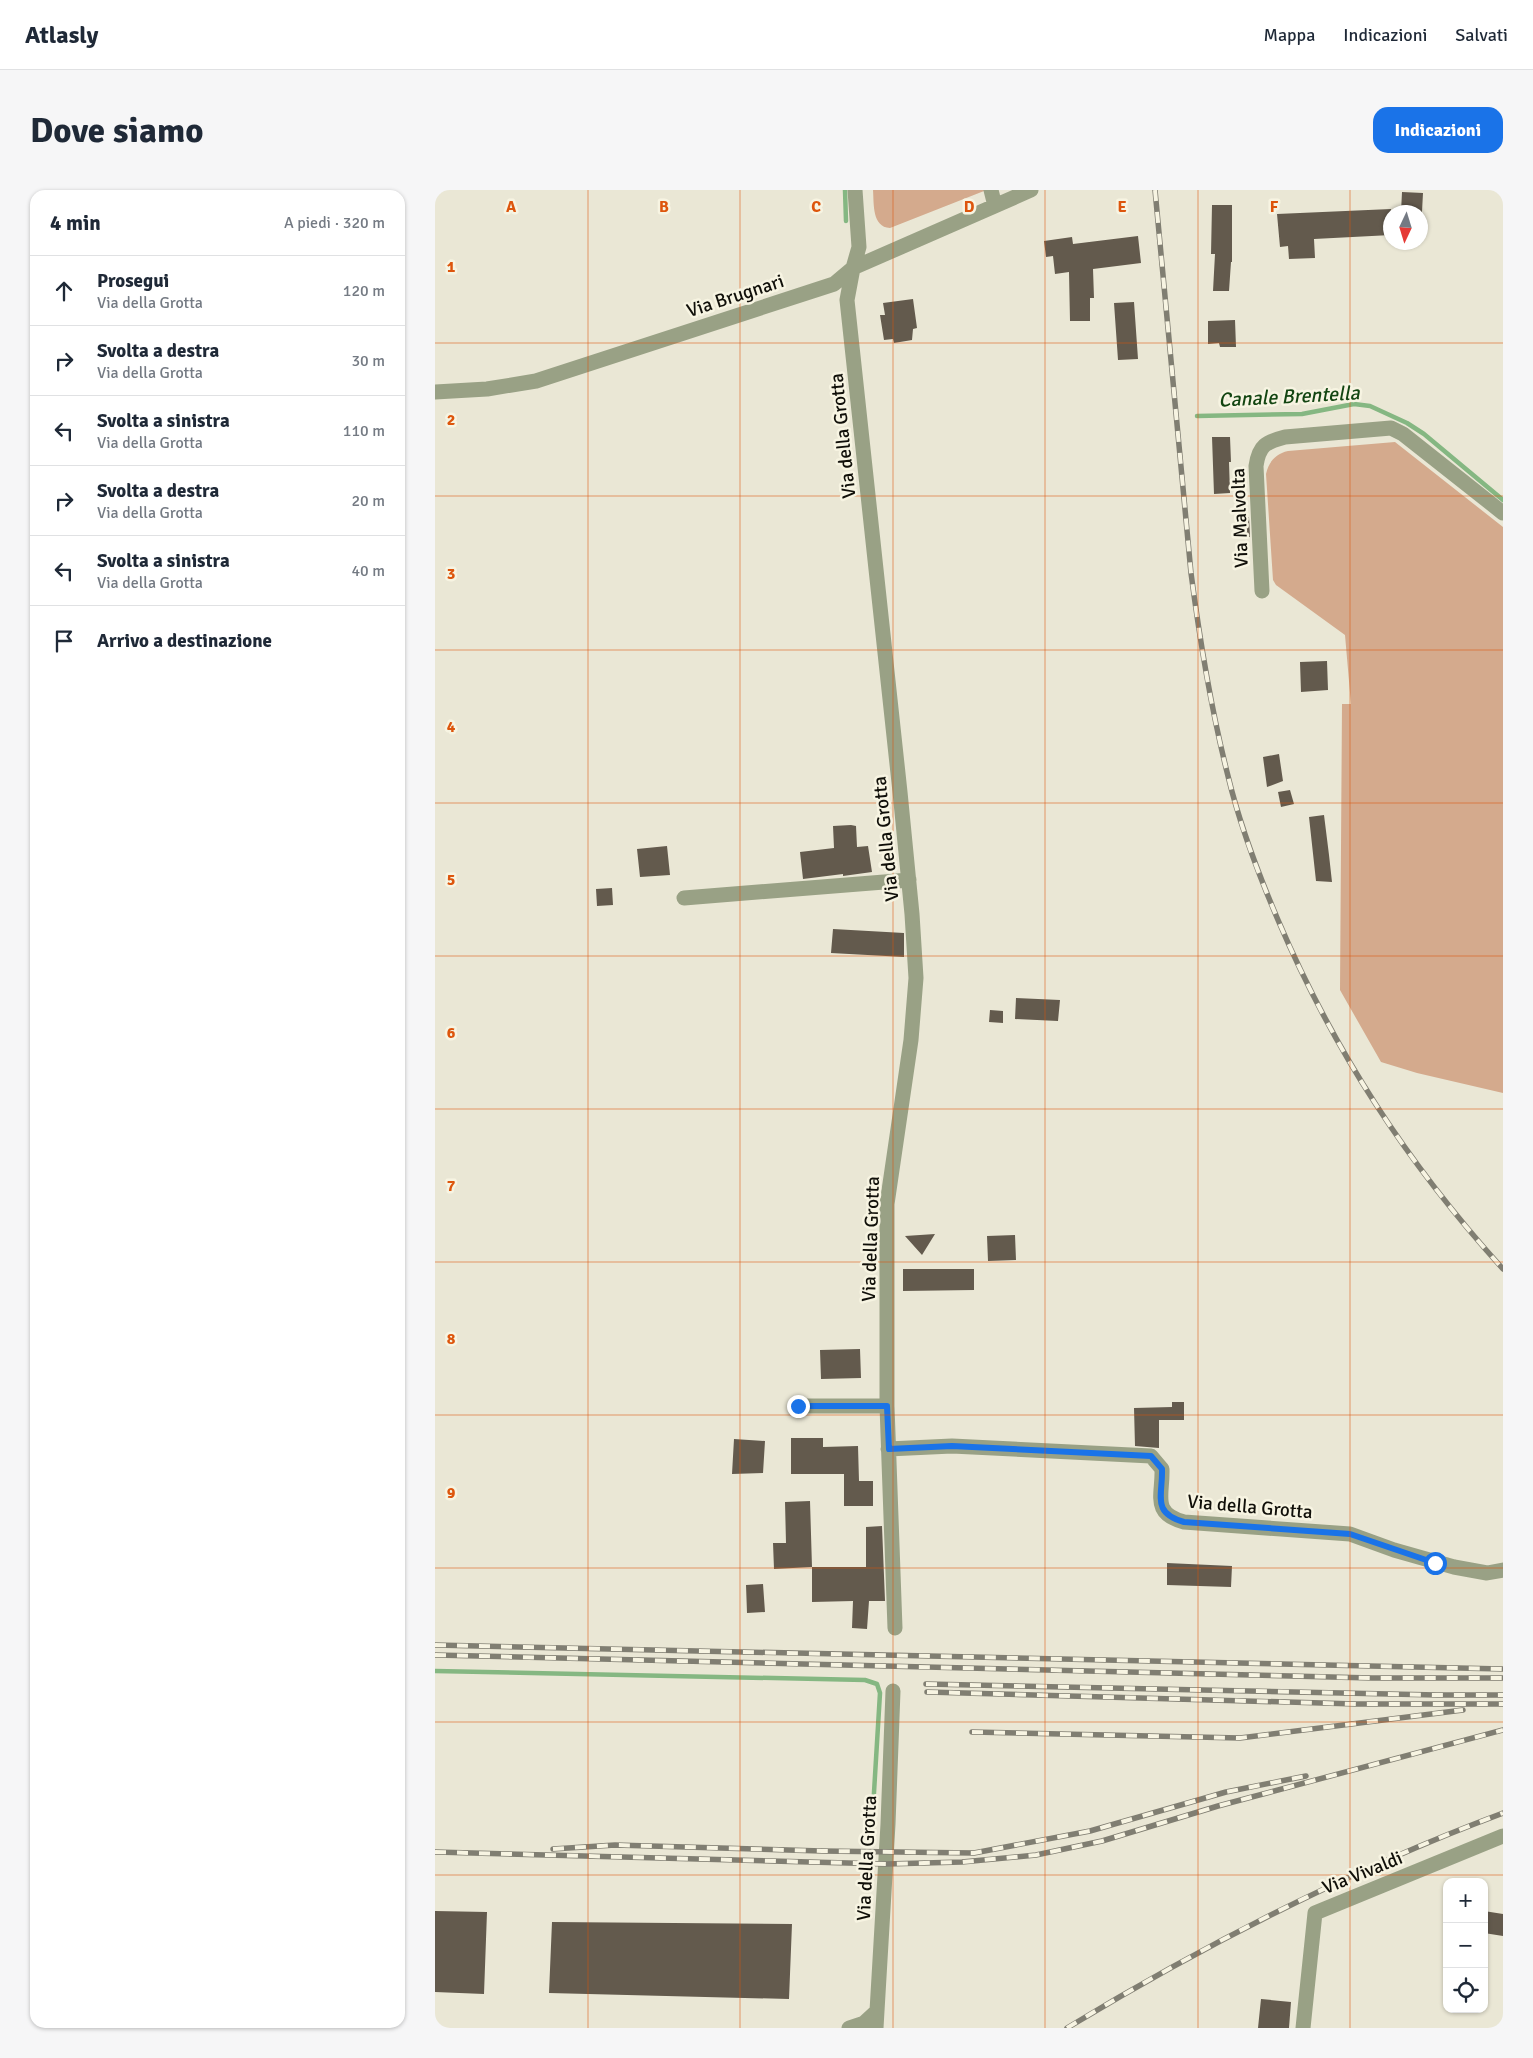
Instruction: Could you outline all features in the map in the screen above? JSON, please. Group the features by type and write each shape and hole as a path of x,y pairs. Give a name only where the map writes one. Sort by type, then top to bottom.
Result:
{"street":[{"name":"Via della Grotta","path":"855,190 859,247 847,300 909,880 916,978 911,1040 887,1204 887,1406 895,1628"},
{"path":"991,190 995,206"},
{"name":"Via Brugnari","path":"435,392 494,388 536,381 833,284 853,268 1031,190"},
{"name":"Via Malvolta","path":"1263,591 1255,466 1257,455 1262,447 1271,441 1285,437 1383,428 1397,430 1503,513"},
{"path":"684,898 909,880"},
{"path":"798,1406 887,1406"},
{"name":"Via della Grotta","path":"889,1449 952,1446 1151,1456 1162,1469 1161,1500 1163,1510 1170,1518 1184,1522 1350,1534 1394,1550 1454,1567 1487,1572 1503,1570"},
{"name":"Via della Grotta","path":"876,2028 888,1824 893,1691"},
{"name":"Via Vivaldi","path":"1303,2028 1315,1913 1503,1836"},
{"path":"849,2028 864,2023 877,2011"}],"shaded area":[{"path":"873,190 984,191 890,228 884,227 877,219"},
{"path":"1395,442 1503,527 1503,1093 1417,1073 1381,1062 1340,990 1342,704 1351,704 1345,635 1276,585 1273,580 1266,474 1273,459 1279,454 1288,451"}],"building":[{"path":"1402,192 1423,193 1422,205 1401,205"},
{"path":"1212,205 1232,205 1232,262 1229,291 1213,291 1215,254 1211,254"},
{"path":"1383,209 1383,235 1314,239 1315,258 1289,259 1288,246 1280,247 1277,214"},
{"path":"1138,236 1141,263 1093,269 1094,298 1090,298 1090,321 1070,321 1069,272 1055,274 1053,256 1046,257 1044,241 1072,237 1073,244"},
{"path":"913,299 917,328 913,329 912,340 894,343 893,339 884,340 880,315 885,315 883,303"},
{"path":"1134,302 1138,359 1118,360 1114,303"},
{"path":"1235,320 1236,347 1220,347 1219,343 1208,344 1208,321"},
{"path":"1212,437 1230,437 1230,493 1214,494"},
{"path":"1236,517 1249,517 1250,537 1235,537"},
{"path":"1327,661 1328,690 1301,692 1300,662"},
{"path":"1279,754 1283,781 1267,787 1263,757"},
{"path":"1290,790 1294,804 1281,807 1278,792"},
{"path":"1324,815 1332,882 1316,881 1309,817"},
{"path":"833,826 856,826 857,847 868,846 872,872 803,879 800,852 834,848"},
{"path":"667,846 670,875 640,877 637,849"},
{"path":"612,888 613,905 597,906 596,889"},
{"path":"833,929 904,933 904,957 831,953"},
{"path":"1016,998 1060,1000 1058,1021 1015,1019"},
{"path":"990,1010 1003,1011 1003,1023 989,1022"},
{"path":"935,1234 922,1255 905,1236"},
{"path":"1015,1235 1016,1260 988,1261 987,1236"},
{"path":"903,1269 974,1269 974,1290 903,1291"},
{"path":"860,1349 861,1378 821,1379 820,1350"},
{"path":"1172,1402 1184,1402 1184,1420 1159,1420 1159,1448 1135,1446 1134,1408 1172,1407"},
{"path":"791,1438 823,1438 823,1447 858,1446 859,1481 873,1481 873,1506 844,1506 844,1474 791,1474"},
{"path":"734,1439 765,1441 763,1473 732,1474"},
{"path":"810,1501 812,1567 774,1569 773,1543 786,1543 785,1502"},
{"path":"882,1526 885,1601 869,1601 867,1629 852,1628 853,1601 812,1602 812,1567 866,1567 866,1527"},
{"path":"1167,1563 1232,1566 1231,1587 1167,1585"},
{"path":"763,1584 765,1612 747,1613 746,1585"},
{"path":"435,1911 487,1912 484,1994 435,1992"},
{"path":"1488,1912 1503,1914 1503,1936 1488,1934"},
{"path":"552,1922 792,1924 789,1999 549,1993"},
{"path":"1261,1999 1291,2002 1289,2028 1258,2028"}],"waterway":[{"name":"Canale Brentella","path":"845,190 846,221"},
{"name":"Canale Brentella","path":"1197,416 1302,414 1354,404 1370,406 1407,423 1424,434 1503,500"},
{"path":"435,1671 865,1680 877,1684 880,1693 873,1809"}],"railway":[{"path":"1155,190 1194,599 1216,726 1244,831 1278,920 1323,1015 1348,1060 1404,1147 1468,1229 1503,1269"},
{"path":"435,1645 1503,1669"},
{"path":"435,1655 1372,1678 1503,1678"},
{"path":"926,1684 1503,1695"},
{"path":"927,1692 1356,1704 1503,1704"},
{"path":"972,1732 1240,1738 1463,1710"},
{"path":"435,1852 886,1864 962,1862 1036,1855 1102,1841 1218,1806 1503,1730"},
{"path":"553,1849 615,1845 974,1853 1090,1831 1226,1792 1306,1776"},
{"path":"1067,2028 1172,1967 1280,1910 1390,1859 1503,1813"}],"route":[{"path":"798,1406 887,1406 889,1449 952,1446 1151,1456 1162,1469 1161,1500 1163,1510 1170,1518 1184,1522 1350,1534 1435,1563"}]}
